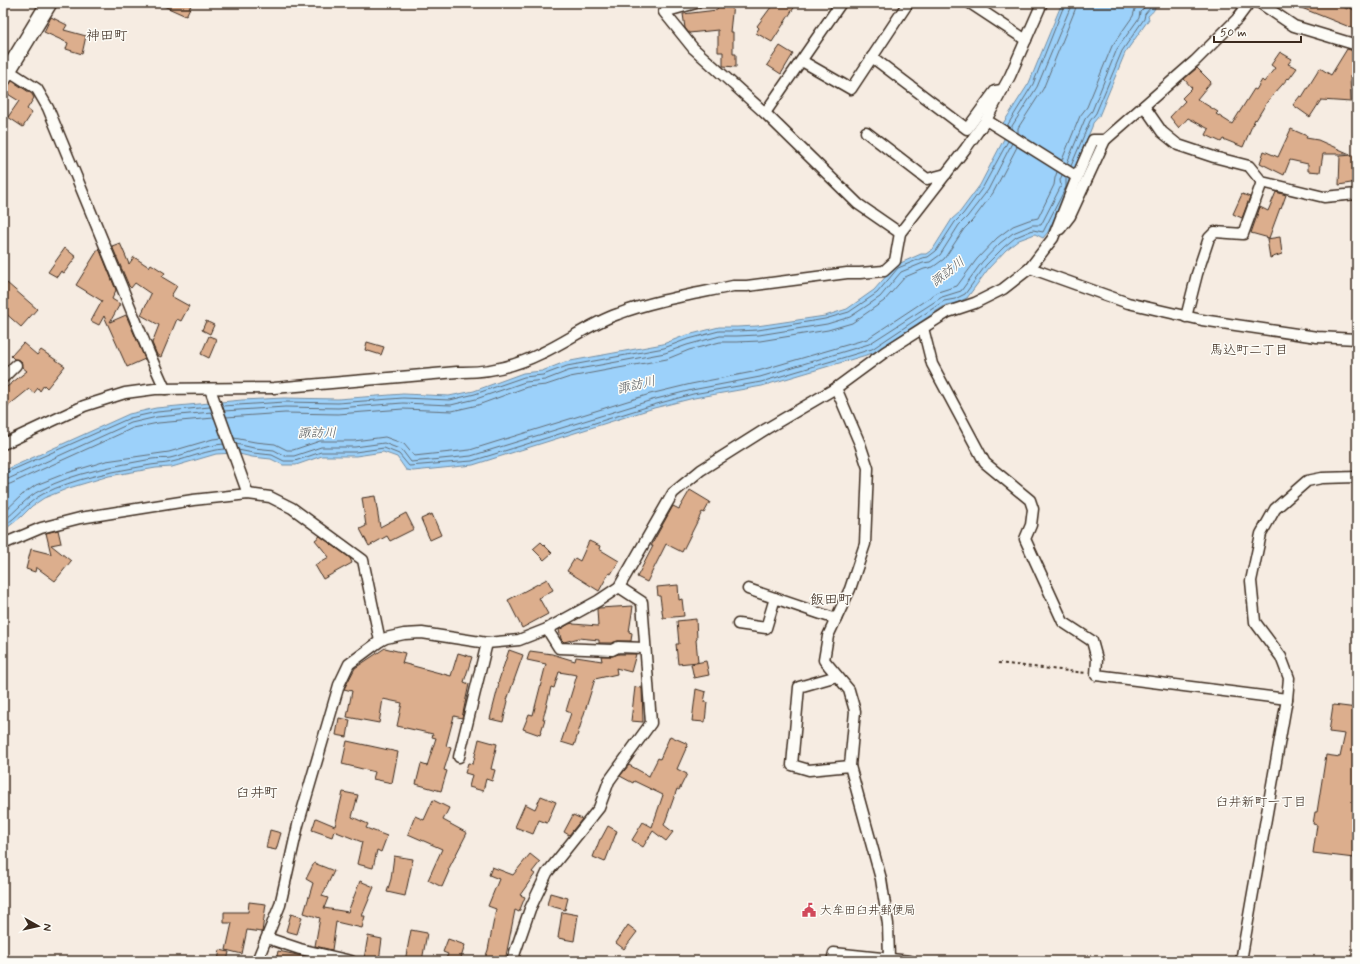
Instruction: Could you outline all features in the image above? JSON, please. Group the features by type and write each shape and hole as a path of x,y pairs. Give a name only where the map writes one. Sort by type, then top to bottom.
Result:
{"main road":[{"path":"5,72 50,3"}],"street":[{"path":"696,3 664,12 693,48 766,113 858,204 900,233"},
{"path":"766,113 841,3"},
{"path":"802,61 851,89 908,3"},
{"path":"970,3 1026,40"},
{"path":"3,444 84,406 125,393 154,389 274,388 457,372 477,373 514,365 542,353 590,326 618,314 648,305 733,286 747,286 847,272 860,273 884,271 895,261 900,233 988,122 1042,3"},
{"path":"257,961 280,905 298,825 339,685 349,664 380,641 404,634 422,634 487,643 519,640 547,629 598,601 619,586 673,493 707,466 836,388 885,352 948,312 975,303 1003,289 1030,268 1070,216 1105,140 1195,61 1237,19 1249,3"},
{"path":"1260,3 1294,26 1357,44"},
{"path":"872,57 967,129 995,91 1002,90"},
{"path":"5,72 37,89 48,108 148,353 165,389"},
{"path":"1144,106 1162,132 1178,145 1214,158 1249,166 1262,182 1324,197 1357,194"},
{"path":"988,122 1075,176"},
{"path":"866,132 927,179 946,174"},
{"path":"1053,238 1075,176 1093,140 1105,140"},
{"path":"1186,317 1197,274 1209,238 1215,232 1244,234 1262,182"},
{"path":"1030,268 1128,303 1186,317 1317,337 1357,340"},
{"path":"924,328 932,364 985,463 1030,500 1033,509 1031,525 1025,539 1063,622 1092,641 1096,659 1096,674 1287,699"},
{"path":"3,378 16,365"},
{"path":"836,388 860,444 868,468 865,544 850,589 828,636 824,660 849,690 855,711 850,766 881,879 888,924 889,958"},
{"path":"210,389 248,494"},
{"path":"1241,961 1287,699 1289,678 1280,657 1255,622 1251,581 1261,534 1275,509 1307,481 1322,478 1357,477"},
{"path":"3,544 41,528 80,518 185,501 248,494 270,497 292,508 363,560 380,641"},
{"path":"512,961 530,909 547,873 599,808 609,781 651,723 642,602 619,586"},
{"path":"748,589 836,619"},
{"path":"738,624 766,628 775,598"},
{"path":"547,629 559,648 612,650 618,647 645,648"},
{"path":"459,757 487,643"},
{"path":"837,676 798,687 792,765 809,770 850,766"},
{"path":"267,938 300,949 351,961"},
{"path":"832,961 834,953 910,961"}],"path":[{"path":"998,664 1096,674"}],"water":[{"name":"諏訪川","path":"1062,3 1155,3 1155,7 1148,16 1149,19 1125,53 1099,116 1093,123 1069,181 1070,187 1048,232 1043,238 1035,234 1019,240 1006,250 989,268 967,298 956,303 946,305 873,353 762,386 694,398 654,408 473,465 413,471 406,470 397,457 383,452 356,456 322,456 296,465 283,465 271,459 235,453 216,454 172,467 156,468 109,476 69,488 44,498 32,506 3,531 3,471 129,414 156,408 242,400 284,398 338,399 403,394 449,396 474,391 523,373 542,371 565,362 663,344 684,336 719,327 757,326 825,316 847,309 874,290 896,265 921,254 926,254 933,249 952,219 960,212 980,185 1004,139 1002,125 1029,83"}],"building":[{"path":"157,3 192,3 186,16"},
{"path":"718,3 733,4 730,32 733,32 733,54 736,54 736,67 723,66 723,52 718,52 718,30 689,33 685,28 683,14 717,10"},
{"path":"774,3 797,3 772,42 756,33 759,28 757,26"},
{"path":"1289,3 1336,3 1347,9 1348,7 1357,11 1357,30"},
{"path":"51,17 67,25 64,30 86,36 82,54 66,49 68,43 44,32"},
{"path":"780,46 793,54 781,74 767,65"},
{"path":"1347,49 1357,52 1357,80 1350,76 1351,102 1321,100 1310,117 1293,105 1300,96 1302,97 1320,68 1331,75"},
{"path":"1280,52 1292,59 1288,64 1297,68 1289,79 1288,78 1267,102 1256,120 1255,119 1243,147 1223,139 1221,142 1206,135 1209,129 1188,118 1179,128 1170,117 1185,101 1182,98 1192,88 1184,79 1197,68 1211,82 1197,99 1218,112 1216,114 1232,124 1254,89 1256,90 1262,80 1264,82 1275,68 1271,65"},
{"path":"12,81 32,94 34,98 27,109 32,113 23,127 8,117 19,101 3,91"},
{"path":"1291,129 1307,136 1306,138 1318,140 1350,154 1323,154 1320,172 1308,171 1308,164 1290,160 1284,175 1260,163 1264,151 1278,157"},
{"path":"1353,155 1357,157 1357,182 1339,185 1340,156"},
{"path":"1276,192 1286,195 1269,238 1251,233 1260,207 1268,211"},
{"path":"1242,194 1250,197 1242,218 1233,214"},
{"path":"1280,237 1282,254 1270,258 1267,239"},
{"path":"120,243 129,264 134,257 149,267 151,264 165,273 162,277 177,286 171,296 189,306 181,321 177,319 161,357 157,355 152,343 159,325 141,315 151,294 135,283 131,288 129,286 112,246"},
{"path":"65,248 76,257 64,273 61,271 57,277 48,272"},
{"path":"99,248 116,290 112,299 120,304 110,322 126,315 145,359 127,367 104,316 99,325 91,321 102,301 76,285"},
{"path":"7,283 37,309 21,327 3,311 3,288"},
{"path":"206,321 214,325 210,334 202,330"},
{"path":"209,336 217,339 209,358 201,354"},
{"path":"367,342 384,347 381,355 365,350"},
{"path":"23,343 37,355 41,350 65,366 47,388 44,385 40,391 38,388 34,393 29,389 8,406 3,400 3,390 27,371 22,367 20,360 14,359 11,356"},
{"path":"690,490 710,502 704,513 702,512 682,552 666,544 647,582 637,577 653,546 651,546 673,506 679,509"},
{"path":"375,496 380,527 406,513 414,529 390,541 387,536 369,546 360,529 366,526 362,498"},
{"path":"432,514 441,535 430,540 421,519"},
{"path":"58,530 61,543 51,545 71,561 55,581 36,567 35,572 26,569 31,549 51,554 46,533"},
{"path":"320,536 350,558 352,563 323,579 315,565 329,557 315,540"},
{"path":"589,541 600,546 599,549 619,561 611,574 609,573 599,591 567,571 575,558 580,561"},
{"path":"541,542 552,553 544,560 533,549"},
{"path":"547,579 553,590 539,598 548,614 522,628 508,600"},
{"path":"678,585 679,600 682,599 684,616 663,618 660,596 658,596 657,587"},
{"path":"633,606 629,632 632,633 631,641 599,643 599,640 579,638 564,642 561,639 559,630 569,624 573,623 598,626 597,609 599,608"},
{"path":"696,619 698,662 678,664 676,644 679,644 677,621"},
{"path":"385,648 405,653 402,663 451,676 458,653 472,657 464,682 469,684 462,718 454,716 446,746 451,748 444,770 447,771 441,791 416,784 421,764 427,766 436,738 432,737 433,734 397,726 402,703 383,699 379,723 347,717 352,691 344,689 355,668"},
{"path":"509,650 523,655 507,700 503,722 490,719 498,683"},
{"path":"530,651 552,654 575,661 576,657 602,661 601,656 636,654 631,672 616,668 617,674 595,679 574,746 561,742 571,713 566,711 577,675 559,672 554,688 551,687 543,719 545,719 540,735 523,729 529,714 533,715 546,664 527,660"},
{"path":"706,661 709,675 694,678 691,664"},
{"path":"635,687 642,688 643,722 631,721"},
{"path":"696,689 706,692 704,702 707,702 705,722 692,721"},
{"path":"1333,705 1357,708 1357,839 1354,858 1313,853 1317,825 1313,824 1315,812 1317,812 1326,755 1340,757 1345,734 1329,732"},
{"path":"339,718 350,720 347,737 336,735"},
{"path":"670,736 688,744 677,769 687,774 679,790 677,789 664,825 673,832 666,841 653,831 643,847 632,840 643,822 652,827 663,795 620,776 629,765 649,776 658,758 660,759"},
{"path":"479,739 497,744 491,769 495,770 492,781 486,779 483,791 469,787 472,775 465,773 468,763 473,764"},
{"path":"347,741 398,752 392,783 373,779 375,772 342,764"},
{"path":"343,792 358,795 352,817 368,824 366,828 387,836 381,852 377,850 373,868 357,864 362,842 334,831 332,837 312,830 316,818 335,826"},
{"path":"541,796 556,802 547,823 539,820 533,834 515,827 525,804 535,809"},
{"path":"433,800 449,808 443,820 467,833 448,870 449,871 442,887 428,880 442,849 408,834 415,816 424,820"},
{"path":"573,815 582,819 569,835 564,832"},
{"path":"608,826 617,831 605,862 593,857 600,839"},
{"path":"270,830 281,833 276,850 266,848"},
{"path":"530,854 540,862 532,872 535,874 520,895 525,897 519,912 515,910 505,961 484,961 488,950 496,909 488,906 499,879 489,875 492,867 513,875"},
{"path":"394,856 413,859 405,896 387,892 391,879"},
{"path":"314,863 334,871 322,896 328,898 324,908 348,912 360,881 374,887 362,916 365,916 362,928 336,922 332,950 315,946 320,918 304,913 313,883 306,879"},
{"path":"550,893 568,898 565,910 547,905"},
{"path":"249,902 266,904 262,932 247,930 242,954 226,950 232,923 224,923 224,912 248,912"},
{"path":"562,912 578,915 574,941 558,938"},
{"path":"291,914 302,917 297,934 286,931"},
{"path":"628,925 637,932 624,949 616,943"},
{"path":"411,930 427,933 422,961 405,961"},
{"path":"368,936 382,939 379,961 364,959"},
{"path":"448,939 465,945 460,961 445,961 448,954 443,952"},
{"path":"220,950 229,952 227,961 218,960"},
{"path":"278,951 307,957 307,961 276,961"}],"place":[{"name":"大牟田臼井郵便局","path":"809,910"}],"district":[{"name":"神田町","path":"107,35"},
{"name":"馬込町二丁目","path":"1249,349"},
{"name":"飯田町","path":"831,599"},
{"name":"臼井町","path":"257,792"},
{"name":"臼井新町一丁目","path":"1261,801"}]}
